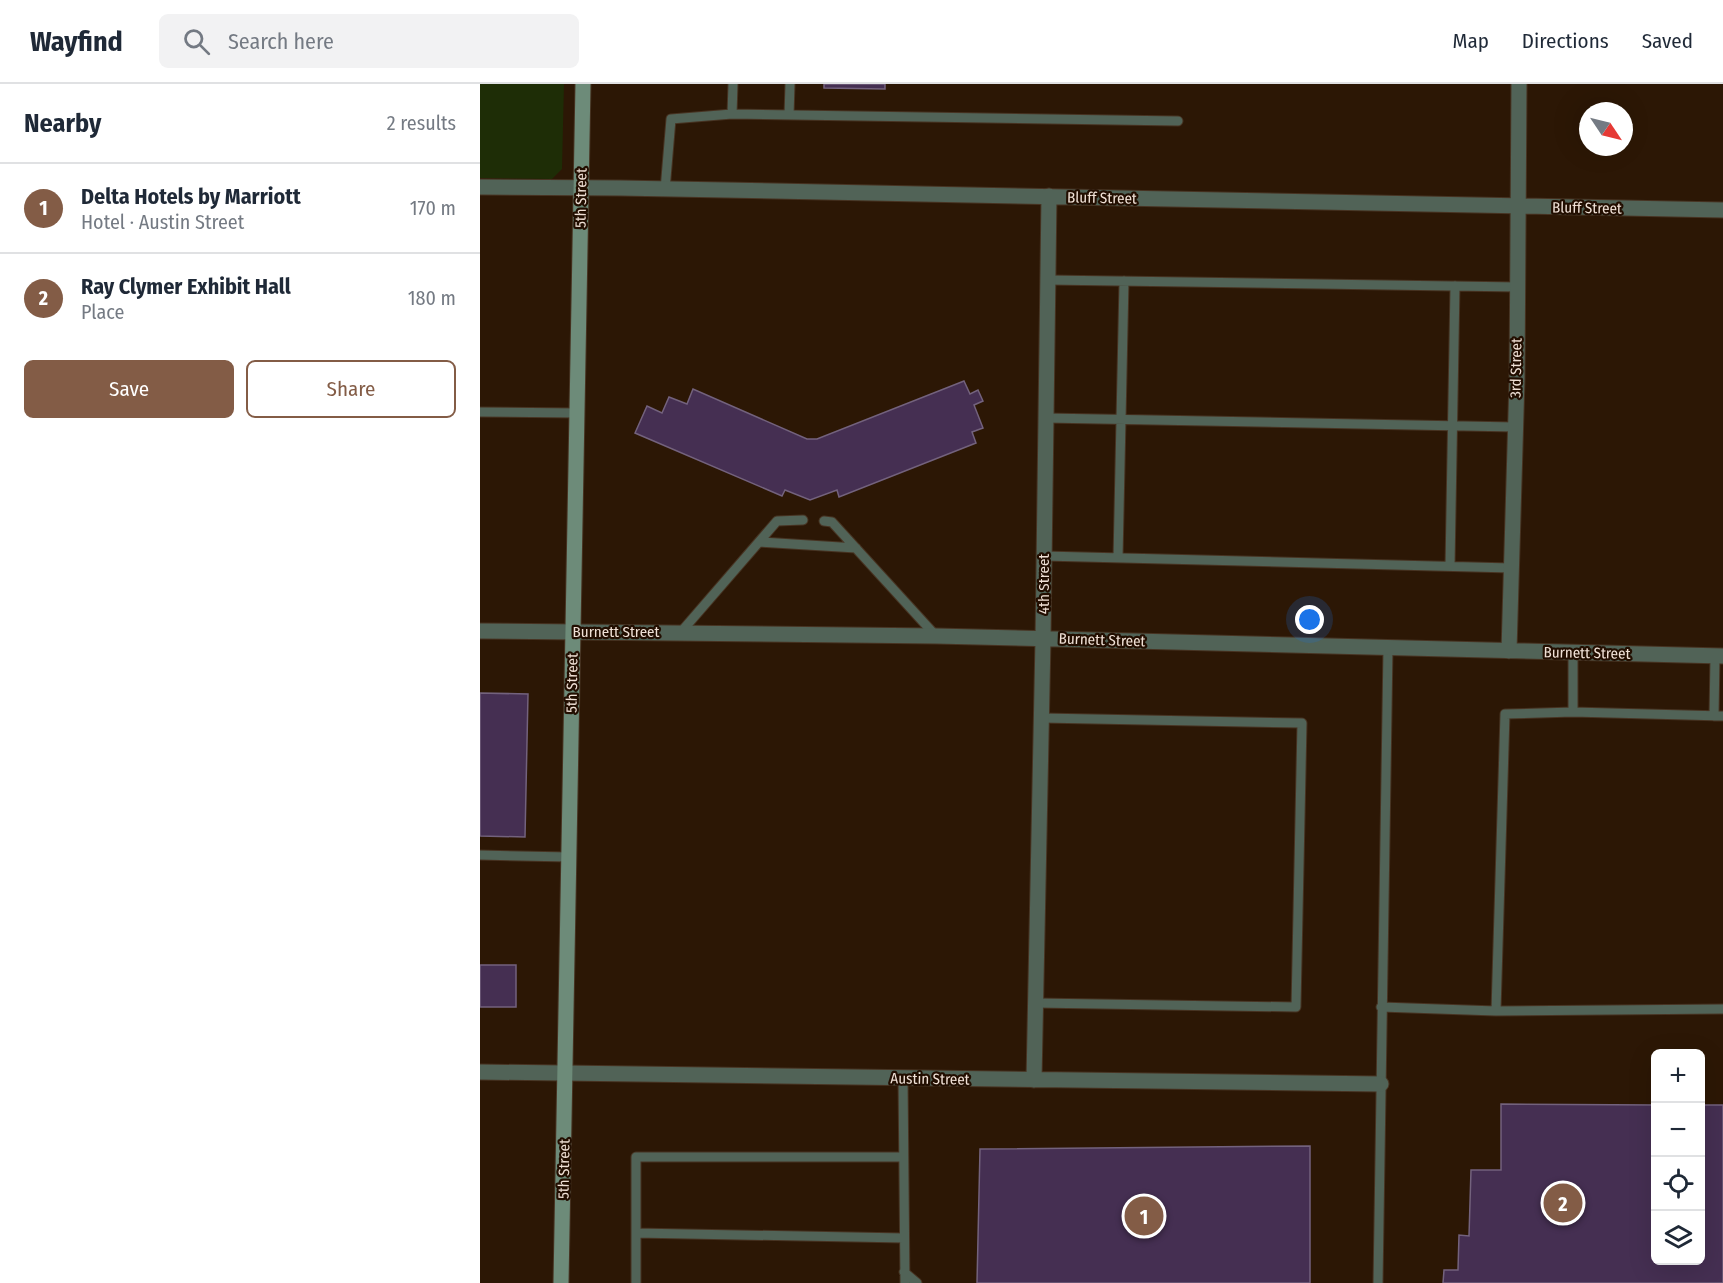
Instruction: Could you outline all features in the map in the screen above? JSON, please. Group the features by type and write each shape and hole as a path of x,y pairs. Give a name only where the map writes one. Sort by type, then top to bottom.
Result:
{"main road":[{"name":"5th Street","path":"561,1283 583,84"}],"street":[{"name":"3rd Street","path":"1509,651 1518,287 1519,84"},
{"name":"Bluff Street","path":"480,188 1049,196 1723,210"},
{"name":"4th Street","path":"1034,1080 1049,196"},
{"name":"Burnett Street","path":"480,631 936,636 1719,656"},
{"name":"Austin Street","path":"480,1072 566,1075 1381,1084"}],"lane":[{"path":"732,114 733,84"},
{"path":"789,115 790,84"},
{"path":"664,190 671,119 732,114 1178,121"},
{"path":"1048,280 1518,287"},
{"path":"1118,558 1124,281"},
{"path":"1450,566 1455,286"},
{"path":"480,412 577,413"},
{"path":"1046,418 1515,427"},
{"path":"681,632 777,521 803,520"},
{"path":"824,521 832,522 936,636"},
{"path":"760,542 856,548"},
{"path":"1044,556 1511,568"},
{"path":"1378,1283 1388,648"},
{"path":"1573,652 1573,712"},
{"path":"1496,1011 1505,714 1573,712 1718,716 1719,656"},
{"path":"1036,1003 1296,1007 1302,723 1041,718"},
{"path":"480,855 569,857"},
{"path":"1381,1007 1496,1011 1723,1009"},
{"path":"903,1079 904,1283"},
{"path":"636,1283 636,1157 903,1157"},
{"path":"636,1233 904,1238"},
{"path":"904,1272 917,1283"}],"green space":[{"path":"480,84 564,84 562,169 552,179 480,178"}],"building":[{"path":"824,84 885,84 885,89 824,88"},
{"path":"964,381 970,394 978,390 983,401 974,405 983,428 972,432 976,443 839,497 837,490 810,500 785,490 782,496 635,433 647,406 662,413 669,397 687,404 693,389 807,439 817,439"},
{"path":"480,693 528,694 525,837 480,836"},
{"path":"480,965 516,965 516,1007 480,1007"},
{"path":"1501,1104 1651,1105 1651,1265 1705,1265 1705,1105 1723,1105 1723,1283 1443,1283 1444,1270 1458,1270 1459,1235 1469,1236 1471,1170 1501,1170"},
{"path":"1310,1146 1310,1283 977,1283 980,1149"}],"place":[{"name":"Ray Clymer Exhibit Hall","path":"1563,1203"},
{"name":"Delta Hotels by Marriott","path":"1144,1216"}]}
